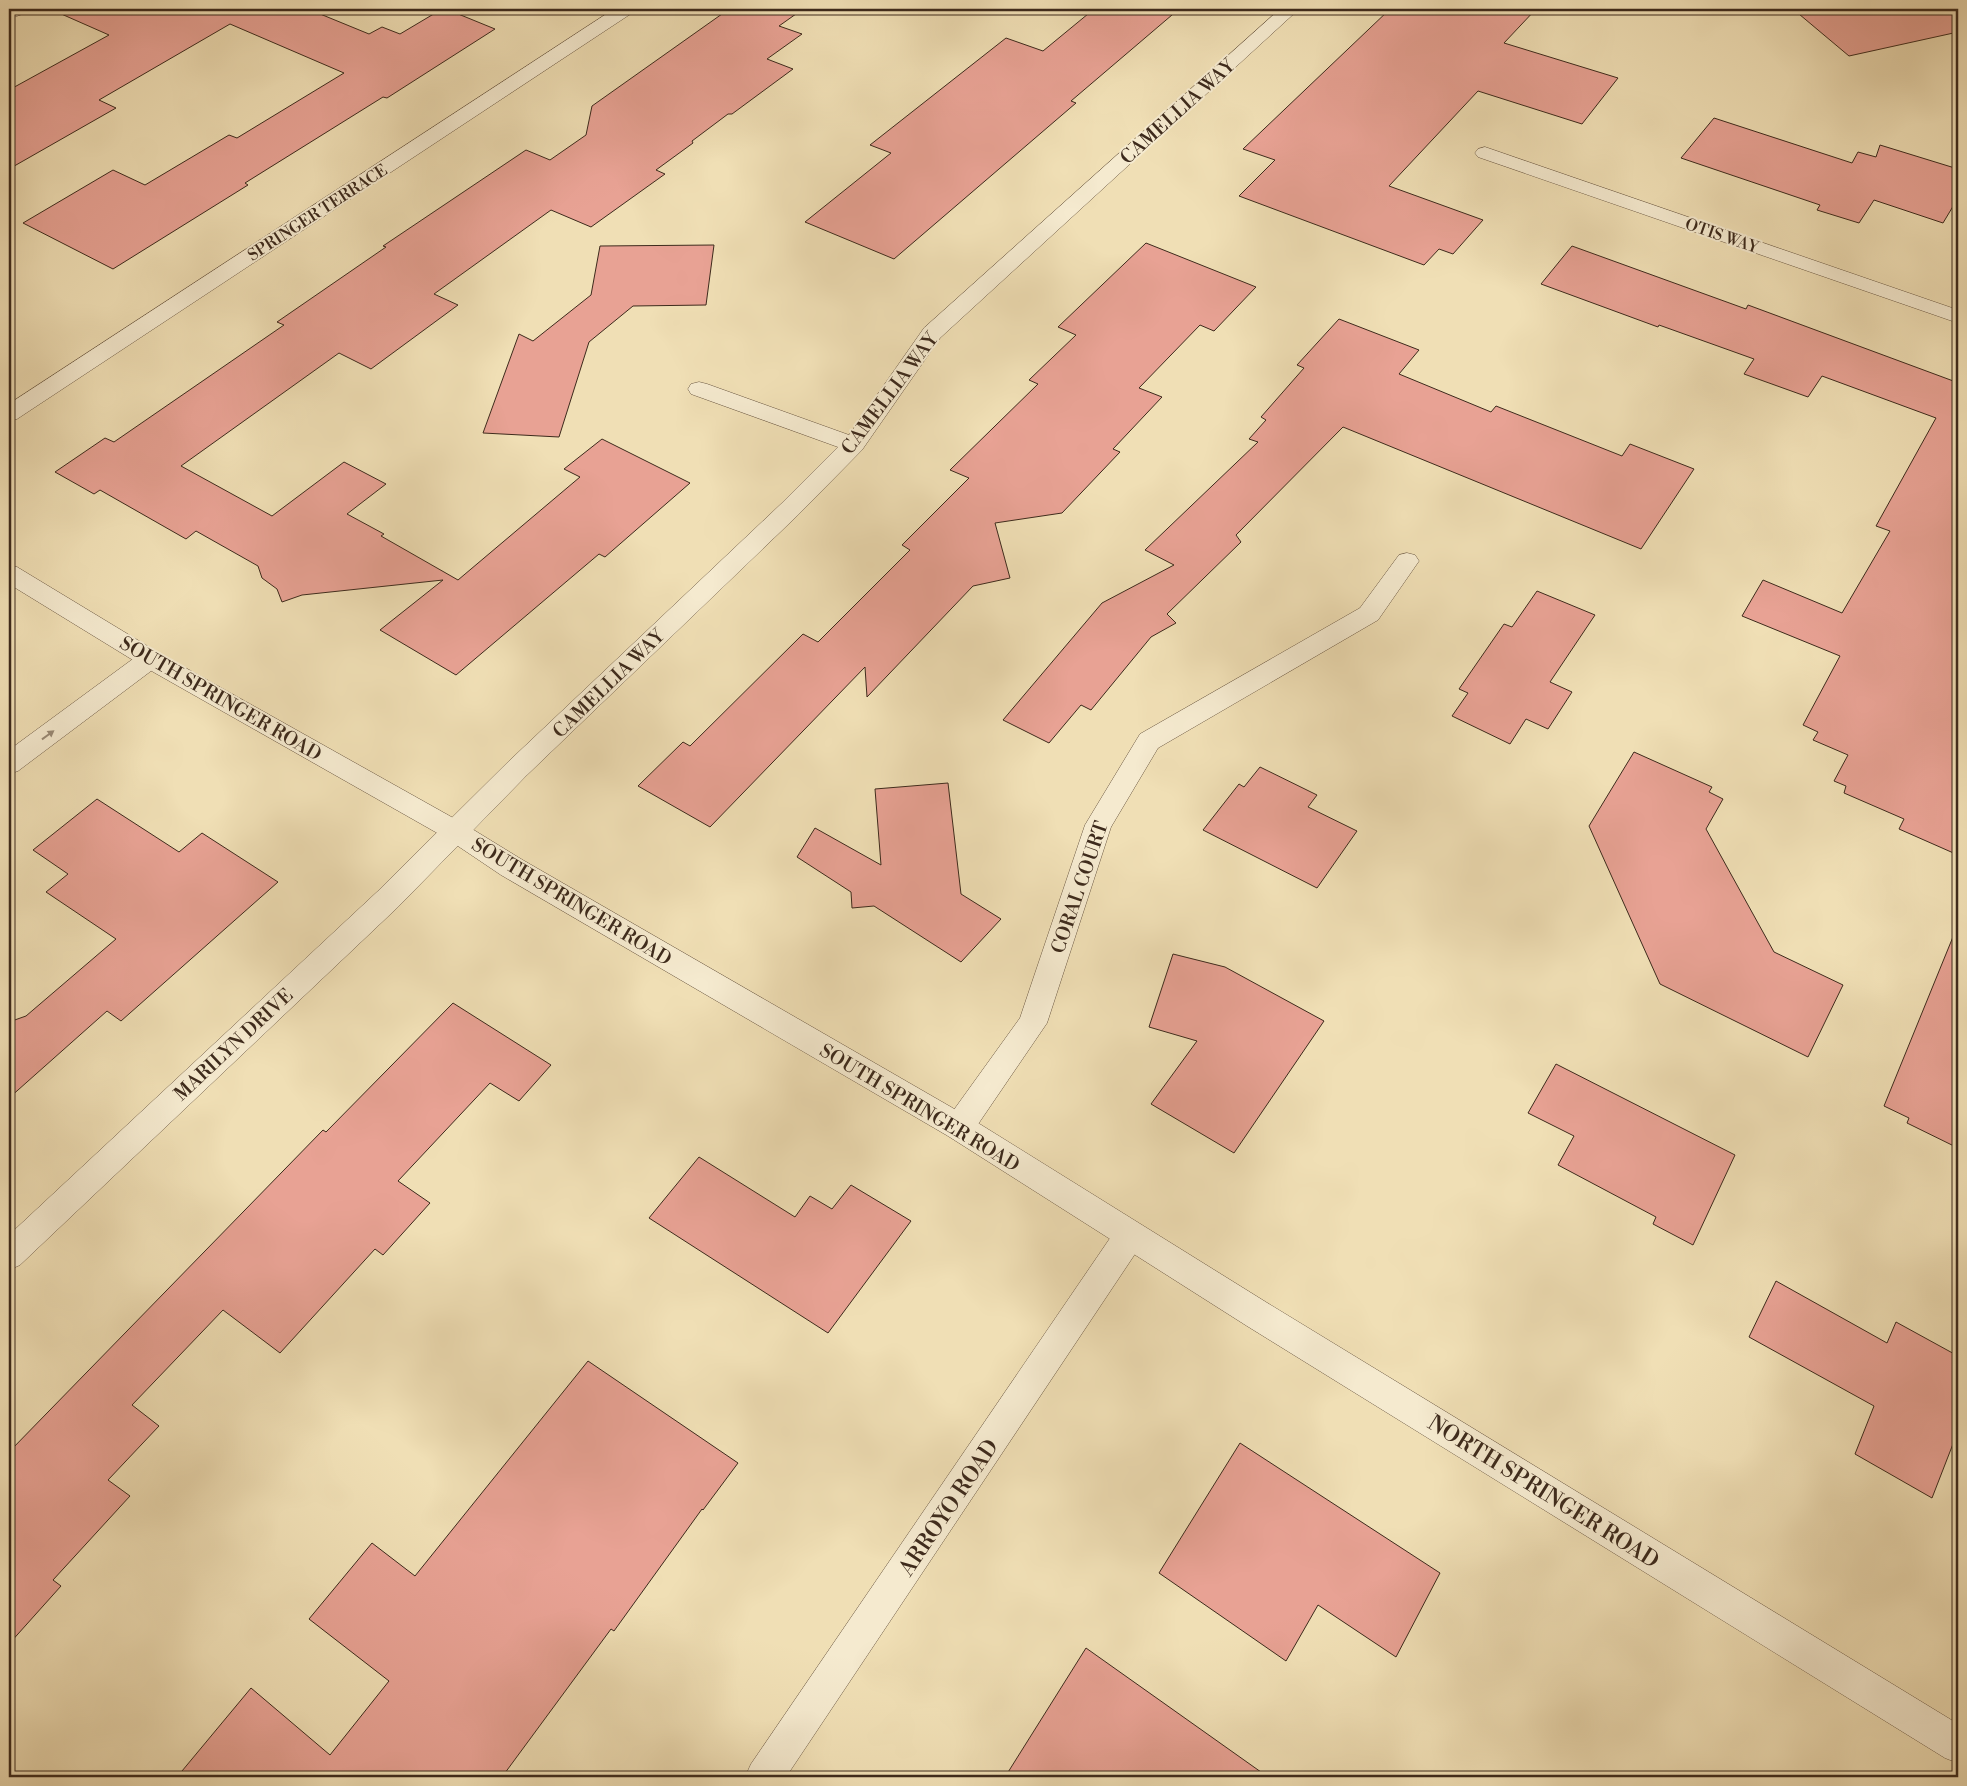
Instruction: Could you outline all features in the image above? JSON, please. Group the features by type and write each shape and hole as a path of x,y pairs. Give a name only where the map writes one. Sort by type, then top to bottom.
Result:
{"street":[{"path":"9,14 19,9"},
{"name":"SPRINGER TERRACE","path":"9,414 626,9"},
{"name":"CAMELLIA WAY","path":"455,831 524,762 790,510 854,445 932,333 1290,9"},
{"name":"OTIS WAY","path":"1485,154 1958,317"},
{"path":"698,389 854,445"},
{"name":"CORAL COURT","path":"959,1127 1034,1023 1098,825 1149,741 1369,614 1407,561"},
{"name":"SOUTH SPRINGER ROAD","path":"9,573 150,659 455,831 511,867 959,1127 1130,1235"},
{"path":"9,764 150,659"},
{"name":"MARILYN DRIVE","path":"9,1255 388,899 455,831"},
{"name":"NORTH SPRINGER ROAD","path":"1130,1235 1958,1745"},
{"name":"ARROYO ROAD","path":"764,1777 1130,1235"}],"building":[{"path":"50,9 308,9 369,34 382,27 400,34 442,9 446,9 495,29 387,98 383,97 245,183 248,185 113,269 23,223 113,170 145,185 229,135 237,138 344,73 230,24 99,100 116,108 9,169 9,90 109,35"},
{"path":"729,9 803,9 779,26 802,34 767,59 793,69 692,141 693,143 656,170 665,174 591,227 551,210 434,294 458,305 371,369 339,353 181,466 272,516 344,462 386,484 347,514 384,534 381,536 458,580 580,477 564,469 602,439 690,483 605,557 599,554 456,675 380,630 443,580 302,595 282,602 277,589 262,578 258,566 196,531 186,539 100,490 94,494 55,472 105,438 114,442 284,325 277,322 386,247 383,246 526,150 550,160 586,135 592,106"},
{"path":"1094,9 1179,9 1071,101 1076,103 894,259 805,222 891,153 870,145 1006,38 1043,51"},
{"path":"1390,9 1536,9 1504,43 1618,78 1582,124 1478,91 1389,186 1483,220 1453,254 1439,249 1424,265 1239,196 1275,160 1243,149"},
{"path":"1793,9 1958,9 1958,32 1849,56"},
{"path":"1714,118 1852,163 1858,152 1876,157 1880,145 1958,169 1958,198 1943,223 1874,200 1859,223 1817,210 1820,205 1681,158"},
{"path":"1146,243 1256,287 1214,331 1200,325 1139,388 1162,397 1113,449 1120,452 1062,513 995,523 1010,578 973,586 867,697 865,667 710,827 638,786 683,742 690,746 803,634 818,642 910,550 902,545 969,478 950,470 1038,384 1029,380 1076,335 1058,327"},
{"path":"714,245 706,305 633,306 589,342 559,437 483,433 519,334 533,341 591,295 600,246"},
{"path":"1572,246 1746,309 1748,305 1956,382 1958,378 1958,855 1899,829 1904,819 1844,793 1846,786 1834,781 1848,755 1813,740 1818,732 1803,725 1840,656 1742,616 1763,580 1842,613 1890,531 1876,526 1936,418 1822,376 1808,397 1744,374 1754,359 1659,325 1658,327 1541,284"},
{"path":"1339,319 1419,350 1399,374 1491,412 1496,406 1622,456 1630,444 1694,469 1641,549 1343,427 1236,535 1241,542 1167,614 1176,623 1151,637 1091,710 1081,705 1049,743 1003,720 1102,603 1174,565 1145,550 1258,442 1249,439 1266,420 1261,417 1304,368 1297,365"},
{"path":"1537,591 1595,615 1550,682 1572,692 1548,729 1526,719 1510,744 1452,716 1468,693 1459,689 1504,624 1512,627"},
{"path":"1634,752 1712,787 1709,792 1723,799 1706,829 1774,952 1843,985 1808,1057 1660,984 1589,826"},
{"path":"1260,767 1317,795 1308,807 1357,831 1317,888 1203,830 1239,784 1244,787"},
{"path":"948,783 961,894 1001,919 961,962 874,906 852,908 851,892 797,857 815,828 881,865 875,789"},
{"path":"97,799 179,852 202,833 278,882 121,1021 107,1011 9,1098 9,1022 26,1016 116,939 46,892 68,874 33,850"},
{"path":"1957,927 1958,1148 1907,1123 1909,1118 1884,1106"},
{"path":"1173,954 1225,967 1324,1021 1234,1153 1151,1104 1197,1041 1149,1027"},
{"path":"453,1003 551,1065 519,1101 490,1083 398,1181 430,1203 383,1255 375,1249 280,1353 223,1310 132,1405 159,1426 108,1480 130,1496 53,1580 61,1586 9,1644 9,1452 323,1130 326,1132"},
{"path":"1556,1064 1735,1155 1693,1245 1653,1224 1656,1217 1558,1165 1574,1136 1528,1113"},
{"path":"699,1157 795,1217 810,1196 832,1209 851,1185 911,1221 828,1333 649,1218"},
{"path":"1776,1281 1887,1343 1896,1322 1958,1356 1958,1431 1932,1498 1855,1454 1874,1406 1749,1337"},
{"path":"588,1361 738,1463 702,1509 614,1631 611,1629 502,1777 177,1777 251,1688 330,1755 389,1681 309,1619 372,1543 415,1576"},
{"path":"1240,1443 1440,1573 1396,1657 1318,1605 1286,1661 1159,1573"},
{"path":"1086,1648 1268,1777 1005,1777"}]}
